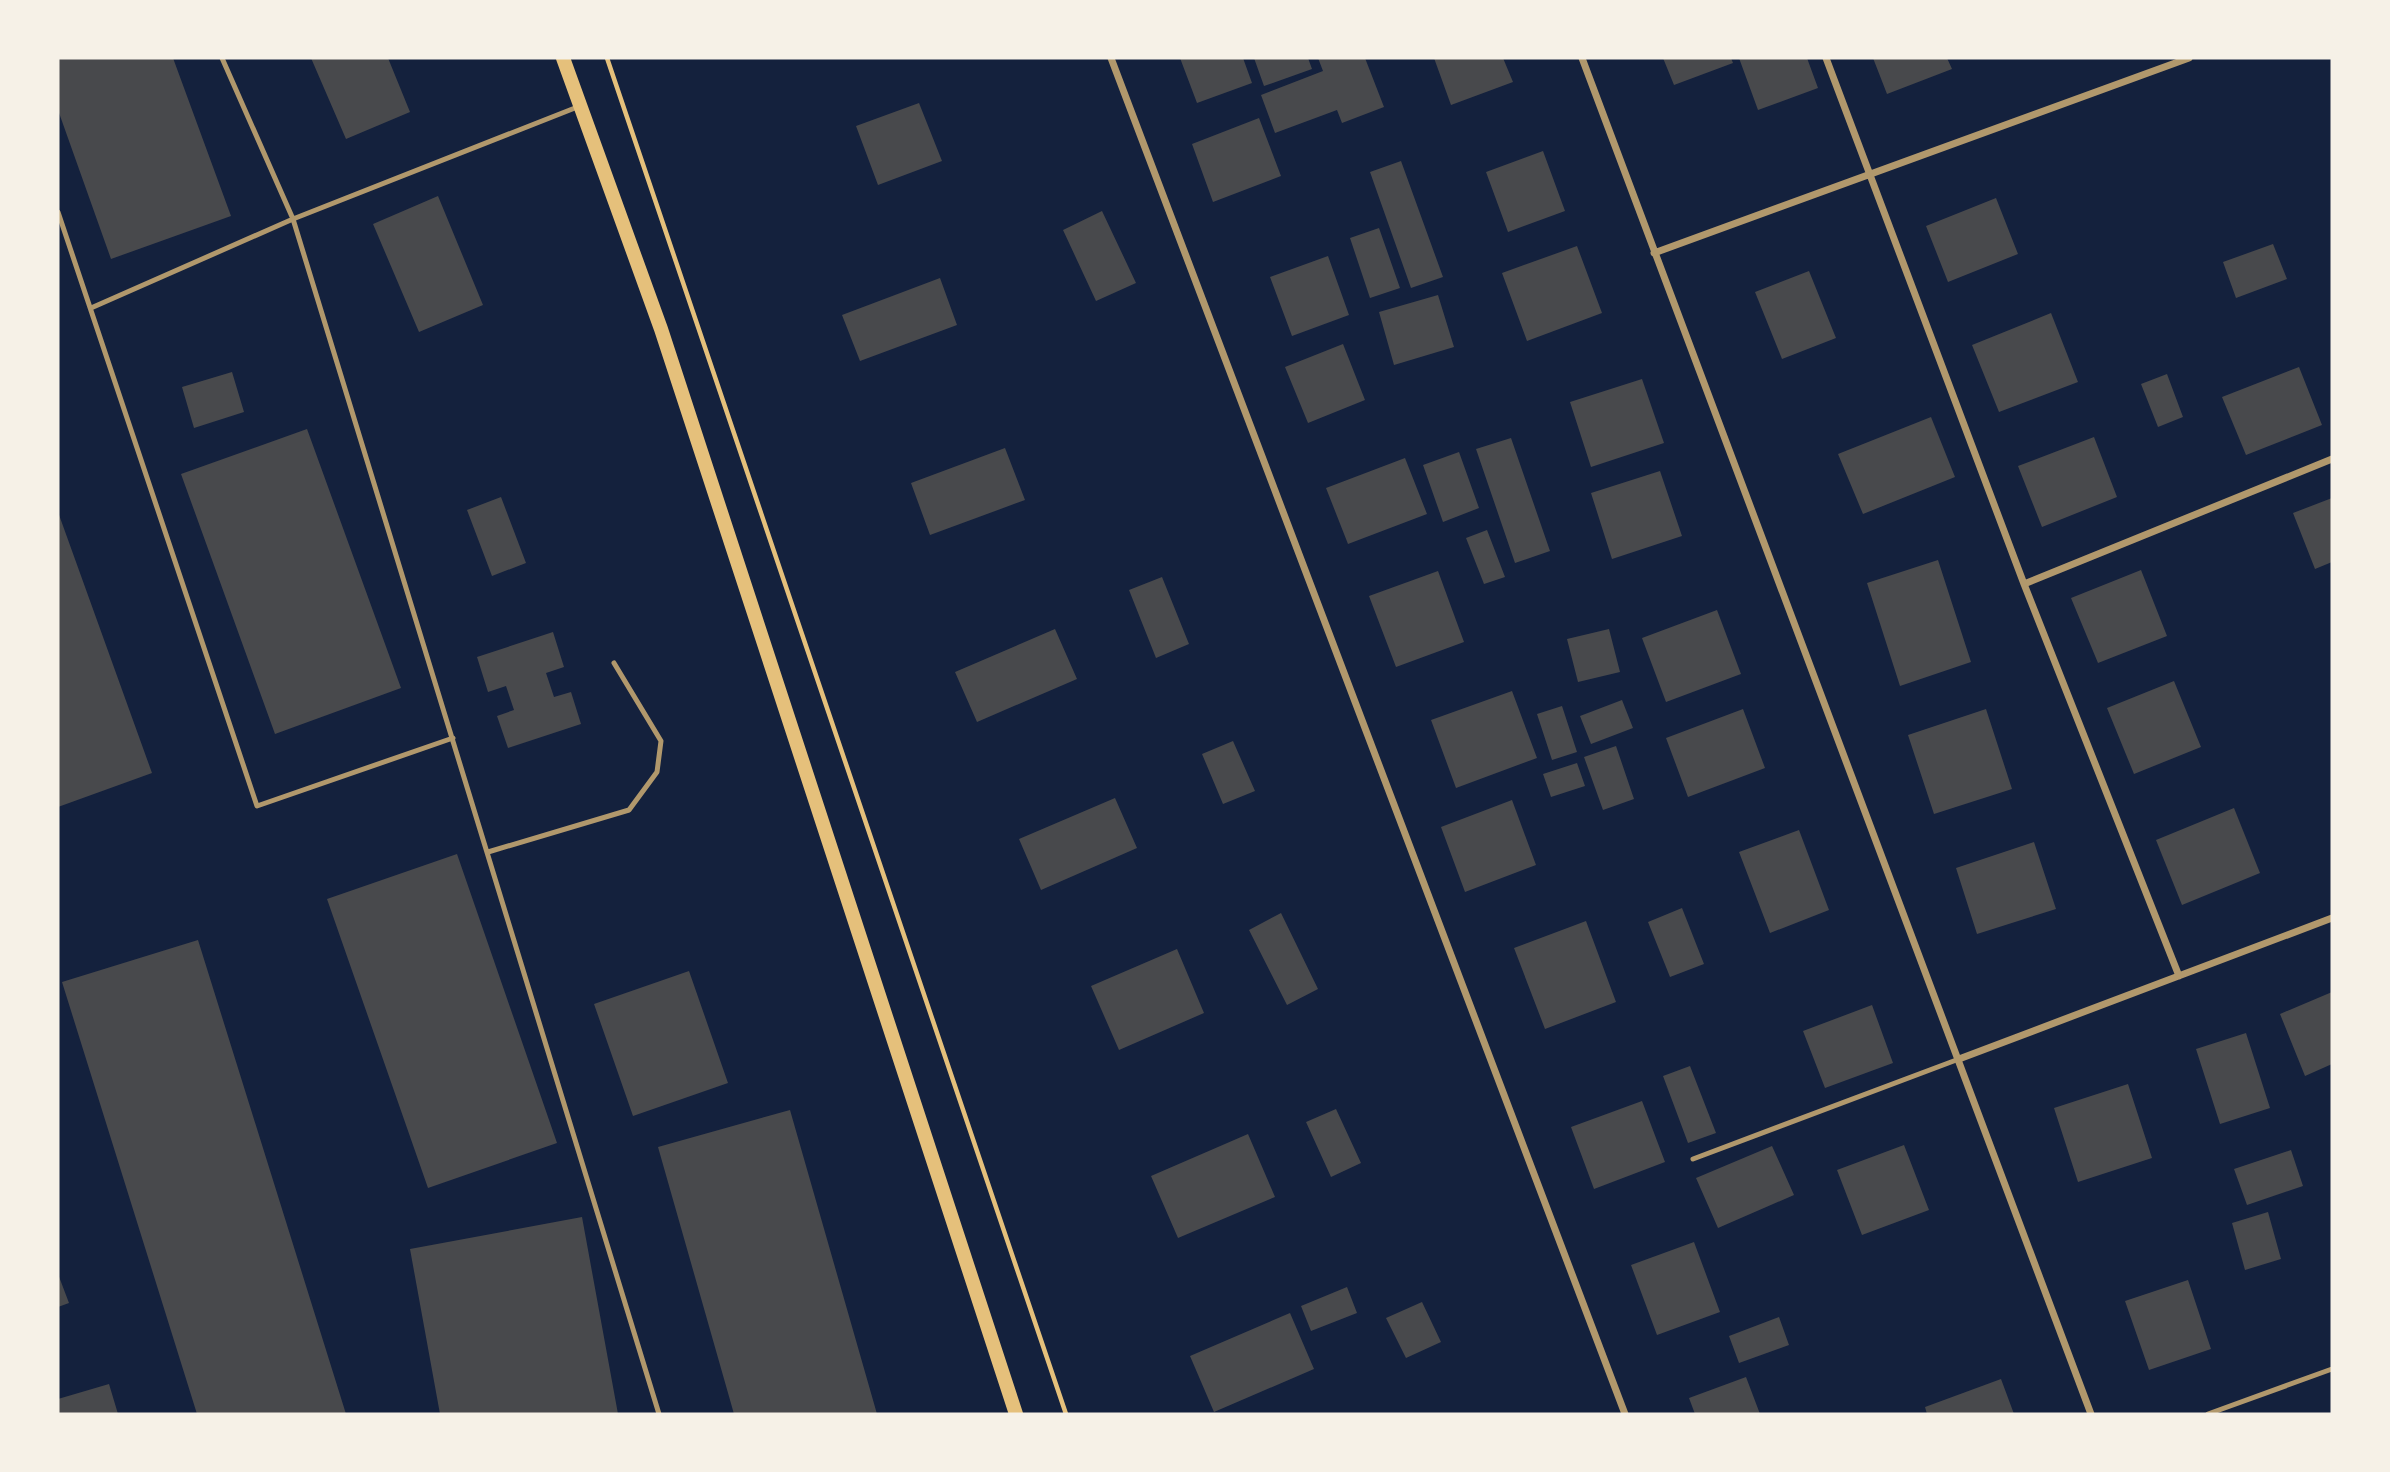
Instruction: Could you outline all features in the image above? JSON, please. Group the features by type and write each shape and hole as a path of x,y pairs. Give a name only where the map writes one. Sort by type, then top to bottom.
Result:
{"main road":[{"path":"563,58 661,329 1016,1414"}],"street":[{"path":"1111,58 1625,1414"},
{"path":"1582,58 2091,1414"},
{"path":"1826,58 2024,584 2179,976"},
{"path":"1654,253 2189,58"},
{"path":"2024,584 2332,459"},
{"path":"1959,1059 2332,918"}],"lane":[{"path":"222,58 293,219 659,1414"},
{"path":"91,308 293,219 580,106"},
{"path":"58,212 257,806 453,738"},
{"path":"488,852 629,810 657,772 662,741 614,663"},
{"path":"1693,1159 1959,1059"},
{"path":"2207,1414 2332,1369"}],"path":[{"path":"607,58 1066,1414"}],"building":[{"path":"58,58 173,58 231,216 111,259 58,110"},
{"path":"311,58 388,58 410,112 346,139"},
{"path":"1180,58 1243,58 1252,83 1197,103"},
{"path":"1254,58 1308,58 1312,69 1264,86"},
{"path":"1318,58 1365,58 1384,107 1342,123 1337,110 1275,133 1261,95 1323,71"},
{"path":"1434,58 1503,58 1513,82 1451,105"},
{"path":"1663,58 1731,58 1733,63 1674,85"},
{"path":"1739,58 1807,58 1818,88 1758,110"},
{"path":"1873,58 1947,58 1952,69 1887,94"},
{"path":"919,103 942,161 878,185 856,126"},
{"path":"1259,118 1281,176 1213,202 1192,144"},
{"path":"1543,151 1565,211 1508,232 1486,172"},
{"path":"1401,161 1443,277 1411,288 1370,172"},
{"path":"438,196 483,305 419,332 373,224"},
{"path":"1996,198 2018,254 1948,282 1926,226"},
{"path":"1102,211 1136,283 1096,301 1063,230"},
{"path":"1379,228 1400,288 1370,298 1350,238"},
{"path":"2273,244 2287,279 2236,298 2223,262"},
{"path":"1577,246 1602,313 1527,341 1502,273"},
{"path":"1328,256 1349,315 1292,336 1270,277"},
{"path":"1809,271 1836,338 1782,359 1755,292"},
{"path":"940,278 957,325 860,361 842,315"},
{"path":"1438,295 1454,347 1394,365 1379,312"},
{"path":"2051,313 2078,382 1999,412 1972,345"},
{"path":"1343,344 1365,400 1308,423 1285,367"},
{"path":"2299,367 2322,425 2246,455 2222,397"},
{"path":"232,372 244,412 194,428 182,387"},
{"path":"2167,374 2183,417 2158,427 2141,384"},
{"path":"1642,379 1664,443 1591,467 1570,402"},
{"path":"1931,417 1955,477 1863,514 1838,454"},
{"path":"307,429 401,688 275,734 181,474"},
{"path":"2094,437 2117,497 2042,527 2018,466"},
{"path":"1511,438 1550,551 1515,563 1476,449"},
{"path":"1005,448 1025,500 930,535 911,483"},
{"path":"1459,452 1479,508 1443,522 1423,465"},
{"path":"1405,458 1427,514 1348,544 1326,488"},
{"path":"1660,471 1682,536 1612,559 1591,493"},
{"path":"501,497 526,563 492,576 467,510"},
{"path":"2332,498 2332,562 2315,569 2293,513"},
{"path":"58,512 152,773 58,807"},
{"path":"1487,530 1505,577 1484,584 1466,538"},
{"path":"1938,560 1971,662 1900,686 1867,583"},
{"path":"2141,570 2167,636 2098,663 2071,598"},
{"path":"1438,571 1464,642 1396,667 1369,596"},
{"path":"1162,577 1189,644 1156,658 1129,590"},
{"path":"1717,610 1741,674 1666,702 1642,638"},
{"path":"1055,629 1077,679 977,722 955,672"},
{"path":"1609,629 1620,672 1578,682 1567,639"},
{"path":"553,632 564,667 546,673 554,697 571,692 581,724 508,748 497,716 514,710 506,686 488,692 477,657"},
{"path":"2174,681 2201,747 2134,774 2107,708"},
{"path":"1512,691 1537,758 1456,788 1431,720"},
{"path":"1622,700 1633,728 1591,744 1580,716"},
{"path":"1562,706 1577,752 1552,760 1537,714"},
{"path":"1743,709 1765,768 1688,797 1666,738"},
{"path":"1986,709 2012,789 1934,814 1908,735"},
{"path":"1233,741 1255,791 1223,804 1202,754"},
{"path":"1616,746 1634,799 1603,810 1584,757"},
{"path":"1577,763 1585,786 1551,797 1543,774"},
{"path":"1115,798 1137,848 1041,890 1019,839"},
{"path":"1512,800 1536,865 1465,892 1441,827"},
{"path":"2234,808 2260,873 2182,905 2156,840"},
{"path":"1799,830 1829,910 1770,933 1739,852"},
{"path":"2034,842 2056,909 1977,934 1956,868"},
{"path":"457,854 557,1143 428,1188 327,899"},
{"path":"1682,908 1704,964 1670,977 1648,922"},
{"path":"1281,913 1318,989 1287,1005 1249,930"},
{"path":"1586,921 1616,1002 1545,1029 1514,948"},
{"path":"198,940 346,1414 197,1414 62,982"},
{"path":"1177,949 1204,1013 1119,1050 1091,986"},
{"path":"689,971 728,1083 633,1116 594,1004"},
{"path":"2332,992 2332,1064 2305,1076 2280,1014"},
{"path":"1872,1005 1893,1063 1825,1088 1803,1031"},
{"path":"2246,1033 2270,1108 2220,1124 2196,1049"},
{"path":"1690,1066 1716,1133 1688,1143 1663,1076"},
{"path":"2128,1084 2152,1158 2078,1182 2054,1108"},
{"path":"1642,1101 1665,1162 1594,1189 1571,1127"},
{"path":"1336,1109 1361,1163 1331,1177 1306,1122"},
{"path":"790,1110 877,1414 734,1414 658,1147"},
{"path":"1248,1134 1275,1197 1178,1238 1151,1176"},
{"path":"1904,1145 1929,1210 1862,1235 1837,1170"},
{"path":"1772,1146 1794,1195 1718,1228 1696,1178"},
{"path":"2291,1150 2303,1186 2247,1205 2234,1169"},
{"path":"2268,1212 2281,1259 2245,1270 2232,1223"},
{"path":"582,1217 618,1414 440,1414 410,1249"},
{"path":"1694,1242 1720,1312 1657,1335 1631,1265"},
{"path":"58,1274 69,1303 58,1307"},
{"path":"2188,1280 2211,1349 2149,1370 2125,1301"},
{"path":"1347,1287 1357,1313 1311,1331 1301,1306"},
{"path":"1422,1302 1441,1342 1406,1358 1386,1318"},
{"path":"1290,1313 1314,1369 1214,1412 1190,1356"},
{"path":"1779,1317 1789,1345 1739,1363 1729,1336"},
{"path":"1746,1377 1760,1414 1695,1414 1689,1398"},
{"path":"2001,1379 2014,1414 1927,1414 1925,1407"},
{"path":"109,1384 118,1414 58,1414 58,1399"}]}
